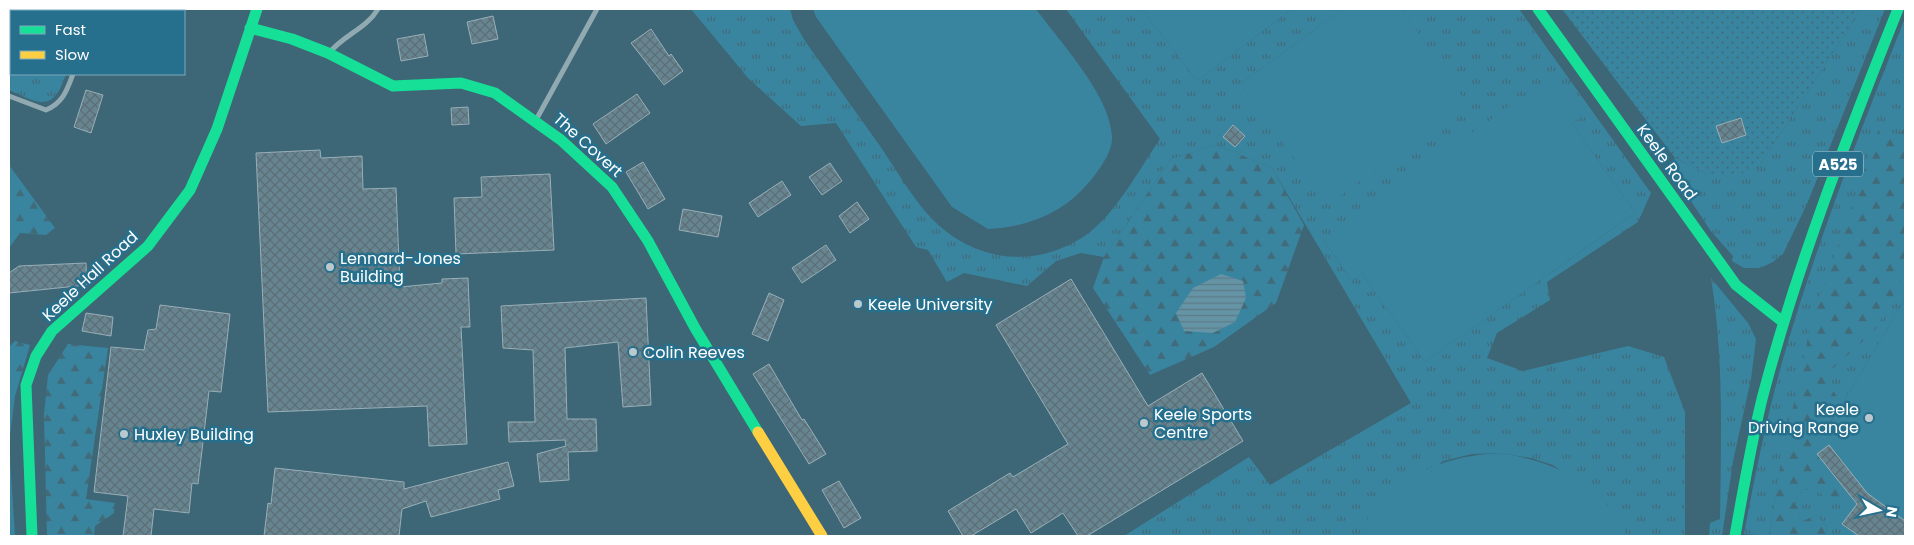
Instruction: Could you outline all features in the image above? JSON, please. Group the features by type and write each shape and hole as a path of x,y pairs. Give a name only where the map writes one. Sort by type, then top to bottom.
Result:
{"street":[{"name":"Keele Hall Road","path":"32,536 26,385 36,356 52,331 148,246 190,190 217,129 257,9"},
{"path":"328,53 340,39 372,18 378,9"},
{"path":"536,120 596,9"},
{"name":"Keele Road","path":"1538,9 1736,285 1783,322"},
{"name":"A525","path":"1735,536 1754,439 1783,322 1852,126 1898,9"},
{"name":"The Covert","path":"250,28 292,39 328,53 393,86 461,83 495,93 536,120 612,187 648,241 695,328 822,536"},
{"path":"9,96 46,110 56,106 65,96 73,75"}],"green space":[{"path":"9,9 90,9 10,10 10,75 66,75 56,95 44,102 29,99 9,90"},
{"path":"691,9 790,9 793,20 805,41 931,218 948,233 966,244 985,252 1026,257 1066,246 1086,235 1097,226 1136,177 1160,139 1066,9 1142,9 1197,81 1292,9 1343,9 1240,84 1465,102 1402,9 1519,9 1651,193 1638,222 1547,282 1550,300 1497,333 1487,358 1523,371 1628,346 1664,357 1685,412 1685,536 1627,536 1607,504 1553,465 1531,458 1500,453 1472,454 1443,461 1358,536 1124,536 1249,457 1270,485 1411,403 1272,168 1216,145 1171,159 1104,257 1081,253 1056,261 1027,286 964,273 947,282 928,250 916,247 836,123 801,126 748,78","holes":["1582,117 1572,124 1635,213 1425,362 1362,274 1352,281 1323,239"]},
{"path":"813,9 1036,9 1083,70 1103,104 1112,137 1109,152 1096,174 1085,187 1060,208 1025,223 988,229 952,207 816,17"},
{"path":"1142,9 1292,9 1197,81"},
{"path":"1343,9 1402,9 1466,102 1328,205 1240,84"},
{"path":"1562,9 1861,9 1758,168 1731,177 1702,172 1675,158"},
{"path":"1861,9 1885,9 1807,204 1783,254 1773,262 1760,268 1744,268 1732,261 1733,256 1710,230 1668,166 1675,158 1702,172 1758,168"},
{"path":"1905,18 1905,299 1825,432 1817,454 1781,464 1769,536 1744,534 1769,414 1781,366 1801,301 1843,178"},
{"path":"1553,75 1582,117 1572,124 1635,213 1425,362 1362,274 1352,281 1323,239"},
{"path":"1879,128 1898,135 1905,128 1905,272 1876,329 1829,372 1833,390 1842,405 1825,432 1850,496 1844,502 1830,504 1820,492 1804,489 1796,498 1800,522 1817,515 1828,529 1823,536 1769,536 1781,463 1812,319"},
{"path":"1216,145 1272,168 1304,225 1276,303 1214,347 1150,375 1093,288 1104,257 1171,159"},
{"path":"9,165 55,228 46,235 20,233 9,248"},
{"path":"1711,278 1748,323 1756,339 1751,379 1733,461 1722,536 1709,536 1710,523 1720,519 1721,458 1720,368"},
{"name":"Keele Driving Range","path":"1905,299 1905,536 1859,536 1842,524 1857,504 1817,454 1825,432"},
{"path":"15,341 30,345 15,396 9,443 9,347"},
{"path":"68,344 108,348 86,499 115,503 114,513 95,526 94,536 47,536 44,414 48,375"},
{"path":"9,443 15,536 9,536"},
{"path":"1500,453 1539,462 1575,478 1605,502 1627,536 1358,536 1370,516 1384,499 1417,474 1456,459"},
{"path":"1804,489 1850,496 1857,504 1842,524 1859,536 1823,536 1828,529 1817,515 1800,523 1796,498"}],"shaded area":[{"path":"1221,274 1243,281 1246,298 1235,322 1213,333 1184,331 1176,313 1193,288"}],"building":[{"path":"493,16 498,39 472,44 467,22"},
{"path":"651,29 669,56 671,54 683,71 664,85 631,43"},
{"path":"424,34 428,56 401,61 397,39"},
{"path":"86,90 103,95 91,133 74,127"},
{"path":"637,94 650,113 606,144 593,124"},
{"path":"468,107 469,124 452,125 451,108"},
{"path":"1741,118 1746,135 1722,143 1716,126"},
{"path":"1233,125 1245,136 1235,147 1223,137"},
{"path":"320,150 321,158 362,156 363,189 396,188 400,287 442,283 442,279 468,278 470,327 461,327 467,444 429,446 427,406 268,412 256,153"},
{"path":"643,162 665,199 648,209 626,172"},
{"path":"830,163 842,181 822,195 809,177"},
{"path":"550,174 554,250 456,254 454,198 482,197 481,177"},
{"path":"782,181 791,195 758,217 749,203"},
{"path":"857,202 869,219 850,233 839,216"},
{"path":"683,209 722,216 718,237 679,230"},
{"path":"826,245 836,260 802,283 792,268"},
{"path":"86,263 87,285 9,293 9,273 19,266"},
{"name":"Keele Sports Centre","path":"1071,279 1148,406 1202,373 1243,441 1087,536 1078,536 1063,513 1031,533 1016,509 971,536 963,536 948,511 1010,473 1013,477 1068,444 996,325"},
{"path":"769,293 784,300 768,341 752,334"},
{"name":"Colin Reeves","path":"646,298 651,405 623,407 618,342 565,348 567,419 596,419 597,451 568,452 569,480 540,482 537,454 566,446 565,440 509,442 508,422 535,422 533,350 503,348 501,306"},
{"name":"Huxley Building","path":"160,305 230,314 221,392 209,391 198,484 192,483 189,513 154,509 151,536 123,536 128,496 94,492 111,347 144,350 148,330 156,329"},
{"path":"86,313 113,317 111,336 82,331"},
{"path":"769,364 802,420 804,419 826,454 809,464 753,374"},
{"path":"1829,445 1867,493 1905,521 1905,536 1859,536 1842,524 1857,504 1817,454"},
{"path":"508,462 514,486 498,490 500,499 431,517 426,501 402,509 399,536 264,536 268,503 271,504 275,468 404,482 404,489"},
{"path":"839,481 861,518 844,528 822,490"}],"traffic: fast":[{"path":"32,536 26,385 36,356 52,331 148,246 190,190 217,129 257,9"},
{"path":"1538,9 1736,285 1783,322"},
{"path":"1735,536 1762,399 1791,300 1842,153 1898,9"},
{"path":"250,28 292,39 328,53 393,86 461,83 495,93 561,140 612,187 648,241 695,328 758,432"}],"traffic: slow":[{"path":"758,432 822,536"}],"place":[{"name":"Lennard-Jones Building","path":"330,267"},
{"name":"Keele University","path":"858,304"},
{"name":"Colin Reeves","path":"633,352"},
{"name":"Keele Driving Range","path":"1869,418"},
{"name":"Keele Sports Centre","path":"1144,423"},
{"name":"Huxley Building","path":"124,434"}]}
